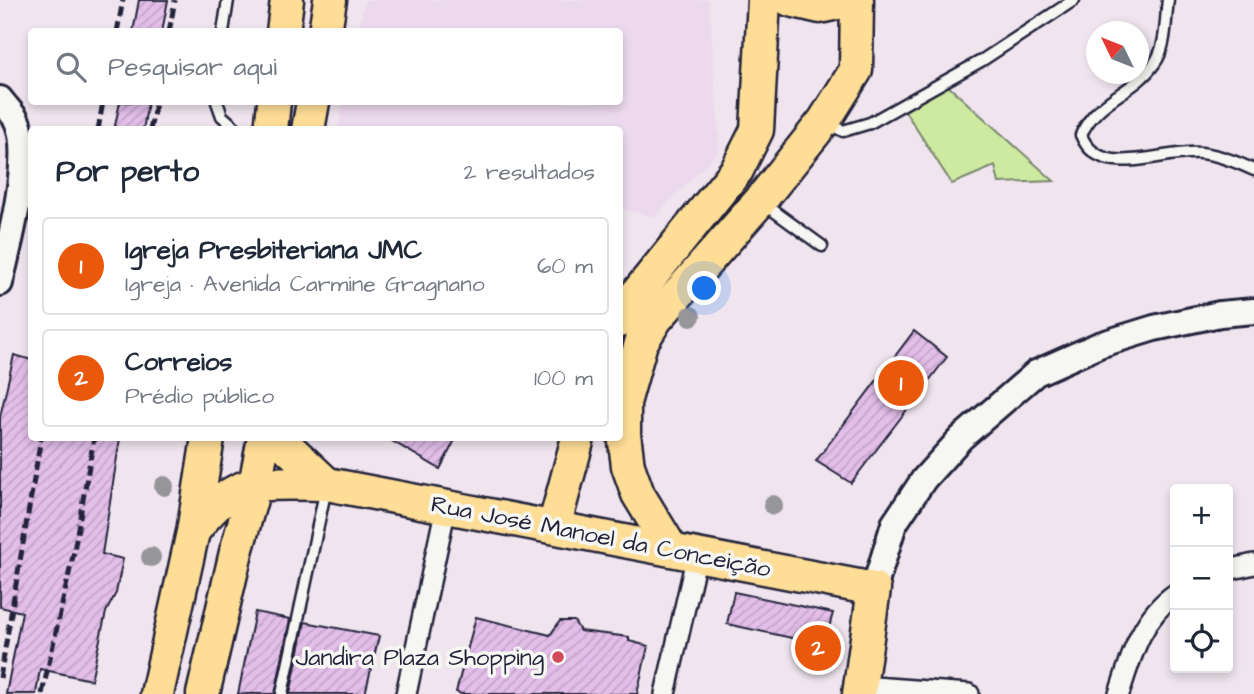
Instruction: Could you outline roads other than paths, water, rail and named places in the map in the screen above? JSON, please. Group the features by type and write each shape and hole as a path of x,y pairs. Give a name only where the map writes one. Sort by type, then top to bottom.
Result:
{"main road":[{"path":"284,28 287,0"},
{"path":"326,28 330,0"},
{"path":"623,316 635,296 737,170 757,130 764,0"},
{"path":"790,0 820,7 851,0"},
{"path":"685,552 638,494 628,466 624,402 640,344 656,319 760,201 824,121 856,69 857,0"},
{"path":"271,126 274,105"},
{"path":"309,126 312,105"},
{"path":"156,694 193,532 208,441"},
{"path":"204,694 263,441"},
{"path":"281,441 327,484"},
{"path":"554,527 577,441"},
{"name":"Rua José Manoel da Conceição","path":"255,485 327,484 874,589"},
{"path":"193,532 210,509 242,488 255,485"},
{"path":"860,690 874,589"}],"street":[{"path":"0,99 17,120 22,142 19,200 0,283"},
{"path":"874,589 894,524 924,480 961,438 1036,373 1099,345 1154,328 1220,314 1254,311"},
{"path":"406,694 446,507"},
{"path":"665,694 685,552"},
{"path":"1233,569 1254,564"},
{"path":"1119,694 1135,643 1150,620 1170,599"},
{"path":"860,690 969,694"}],"lane":[{"path":"224,28 228,0"},
{"path":"1168,0 1163,42 1156,63 1141,78 1101,106 1087,121 1081,135 1086,148 1100,158 1118,161 1199,153 1226,158 1254,170"},
{"path":"824,121 843,131 870,123 981,61 1070,1"},
{"path":"218,105 222,116 233,126"},
{"path":"760,201 822,246"},
{"path":"282,694 327,484"}],"railway":[{"path":"118,28 123,0"},
{"path":"170,28 175,0"},
{"path":"99,126 102,105"},
{"path":"151,126 155,105"},
{"path":"0,678 40,441"},
{"path":"42,694 73,556 93,441"}],"place":[{"name":"Igreja Presbiteriana JMC","path":"901,383"},
{"name":"Correios","path":"818,648"},
{"name":"Jandira Plaza Shopping","path":"558,657"}]}
